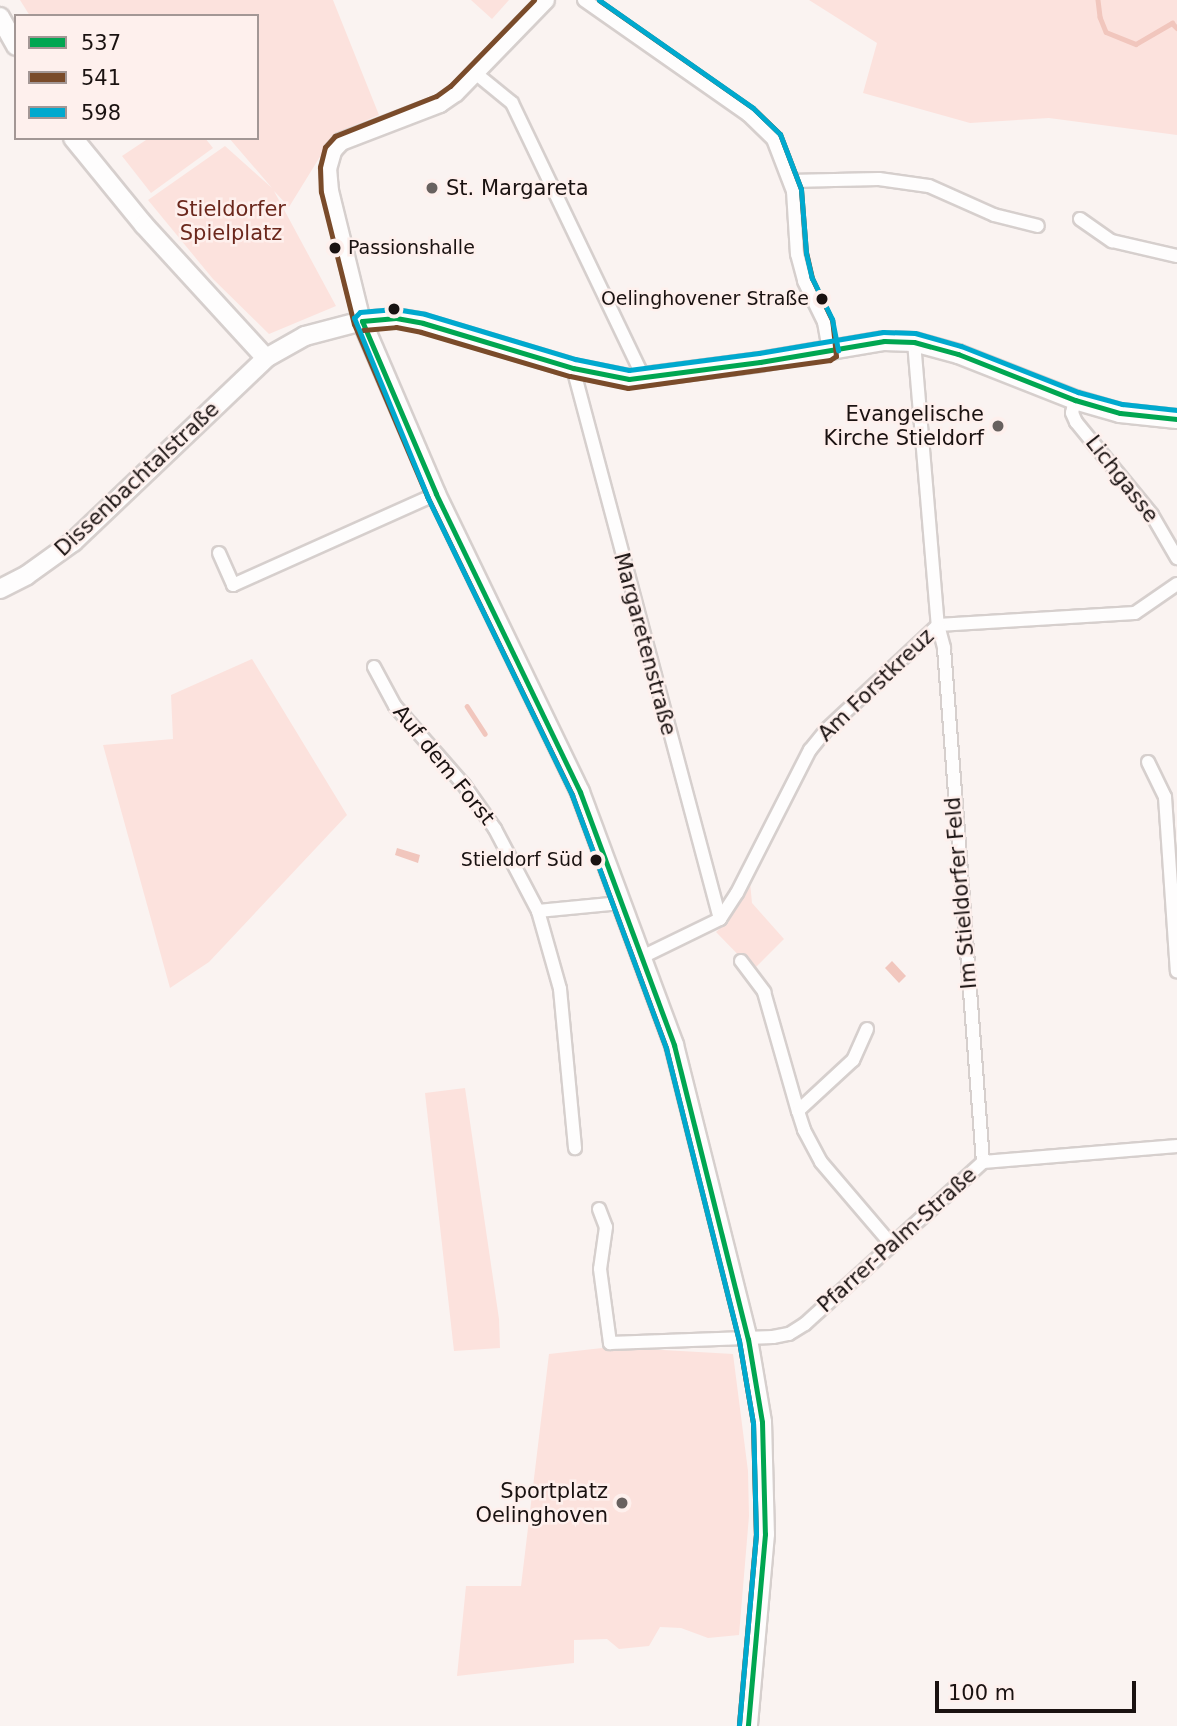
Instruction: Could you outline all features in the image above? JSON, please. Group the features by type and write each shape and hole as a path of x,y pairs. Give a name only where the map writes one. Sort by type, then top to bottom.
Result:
{"main road":[{"path":"0,17 14,42"},
{"path":"75,140 144,225 267,358 305,336 362,321 396,318 618,378 644,379 884,341 914,342 958,354 1075,400 1120,413 1177,419"},
{"path":"362,321 436,494 580,792 674,1045 748,1339 762,1422 765,1534 748,1726"},
{"name":"Dissenbachtalstraße","path":"0,589 27,576 73,542 267,358"}],"street":[{"path":"362,321 330,191 327,169 333,151 341,142 440,104 456,93 546,0"},
{"path":"584,0 761,125 773,139 790,181 797,254 804,281 824,323 829,351"},
{"path":"474,72 512,103 644,379"},
{"path":"790,181 879,179 929,186 994,215 1038,226"},
{"path":"1080,219 1112,241 1177,256"},
{"name":"Am Forstkreuz","path":"720,919 737,893 810,750 827,729 938,625 914,342"},
{"name":"Margaretenstraße","path":"573,368 720,919"},
{"name":"Lichgasse","path":"1075,400 1072,413 1076,422 1152,515 1177,558"},
{"path":"219,553 233,585 436,494"},
{"path":"938,625 1135,613 1177,584"},
{"name":"Im Stieldorfer Feld","path":"938,625 944,648 983,1162"},
{"name":"Auf dem Forst","path":"374,667 395,706 464,785 495,829 538,911 560,989 575,1148"},
{"path":"1148,762 1165,797 1177,972"},
{"path":"538,911 621,903"},
{"path":"642,957 720,919"},
{"path":"740,961 764,992 804,1130 821,1161 891,1244"},
{"path":"798,1111 853,1060 867,1029"},
{"name":"Pfarrer-Palm-Straße","path":"600,1209 606,1227 600,1269 610,1343 748,1339 789,1334 805,1324 983,1162 1177,1146"}],"green space":[{"name":"Stieldorfer Spielplatz","path":"20,0 333,0 379,115 334,134 289,207 274,191 336,306 269,334 213,279 148,200 225,146 272,188 231,140 259,140 259,14 29,14"},
{"path":"471,0 509,0 492,19"},
{"path":"809,0 1177,0 1177,135 1049,118 970,123 863,93 877,43"},
{"path":"146,140 207,140 213,148 151,193 122,156"},
{"path":"252,659 347,815 209,962 170,988 103,745 173,739 171,695"},
{"path":"750,882 752,903 784,939 753,970 716,932 727,922"},
{"path":"465,1088 499,1319 500,1348 454,1351 425,1093"},
{"path":"611,1347 733,1354 748,1471 749,1516 739,1635 708,1638 681,1628 660,1627 649,1646 619,1649 607,1639 574,1640 574,1663 457,1676 466,1586 521,1586 549,1354"}],"shaded area":[{"path":"397,848 420,855 418,863 395,855"},
{"path":"892,961 906,976 899,983 885,968"}],"waterway":[{"path":"1098,0 1100,17 1106,32 1136,44 1172,23 1177,28"},
{"path":"467,706 485,734"}],"transit line":[{"name":"541","path":"534,0 450,86 436,96 335,136 325,147 320,167 321,192 354,324 428,498 572,795 666,1048 739,1341 753,1423 756,1534 739,1725"},
{"name":"541","path":"363,330 396,327 421,332 570,376 628,388 830,360 836,356 832,320 812,278 806,253 801,189 780,134 753,108 599,0"},
{"name":"598","path":"599,0 753,108 780,134 801,189 806,253 812,278 832,319 838,350"},
{"name":"598","path":"739,1725 756,1534 753,1423 739,1341 666,1048 572,795 428,498 354,318 360,312 395,309 425,314 575,359 629,370 759,353 883,332 915,333 961,346 1078,392 1122,404 1177,410"},
{"name":"537","path":"362,321 396,318 423,323 573,368 629,379 760,362 884,341 914,342 958,354 1075,400 1120,413 1177,419"},
{"name":"537","path":"362,321 436,494 580,792 674,1045 748,1339 762,1422 765,1534 748,1726"}],"place":[{"name":"St. Margareta","path":"432,188"},
{"name":"Passionshalle","path":"335,248"},
{"name":"Oelinghovener Straße","path":"822,299"},
{"name":"Evangelische Kirche Stieldorf","path":"998,426"},
{"name":"Stieldorf Süd","path":"596,860"},
{"name":"Sportplatz Oelinghoven","path":"622,1503"}]}
